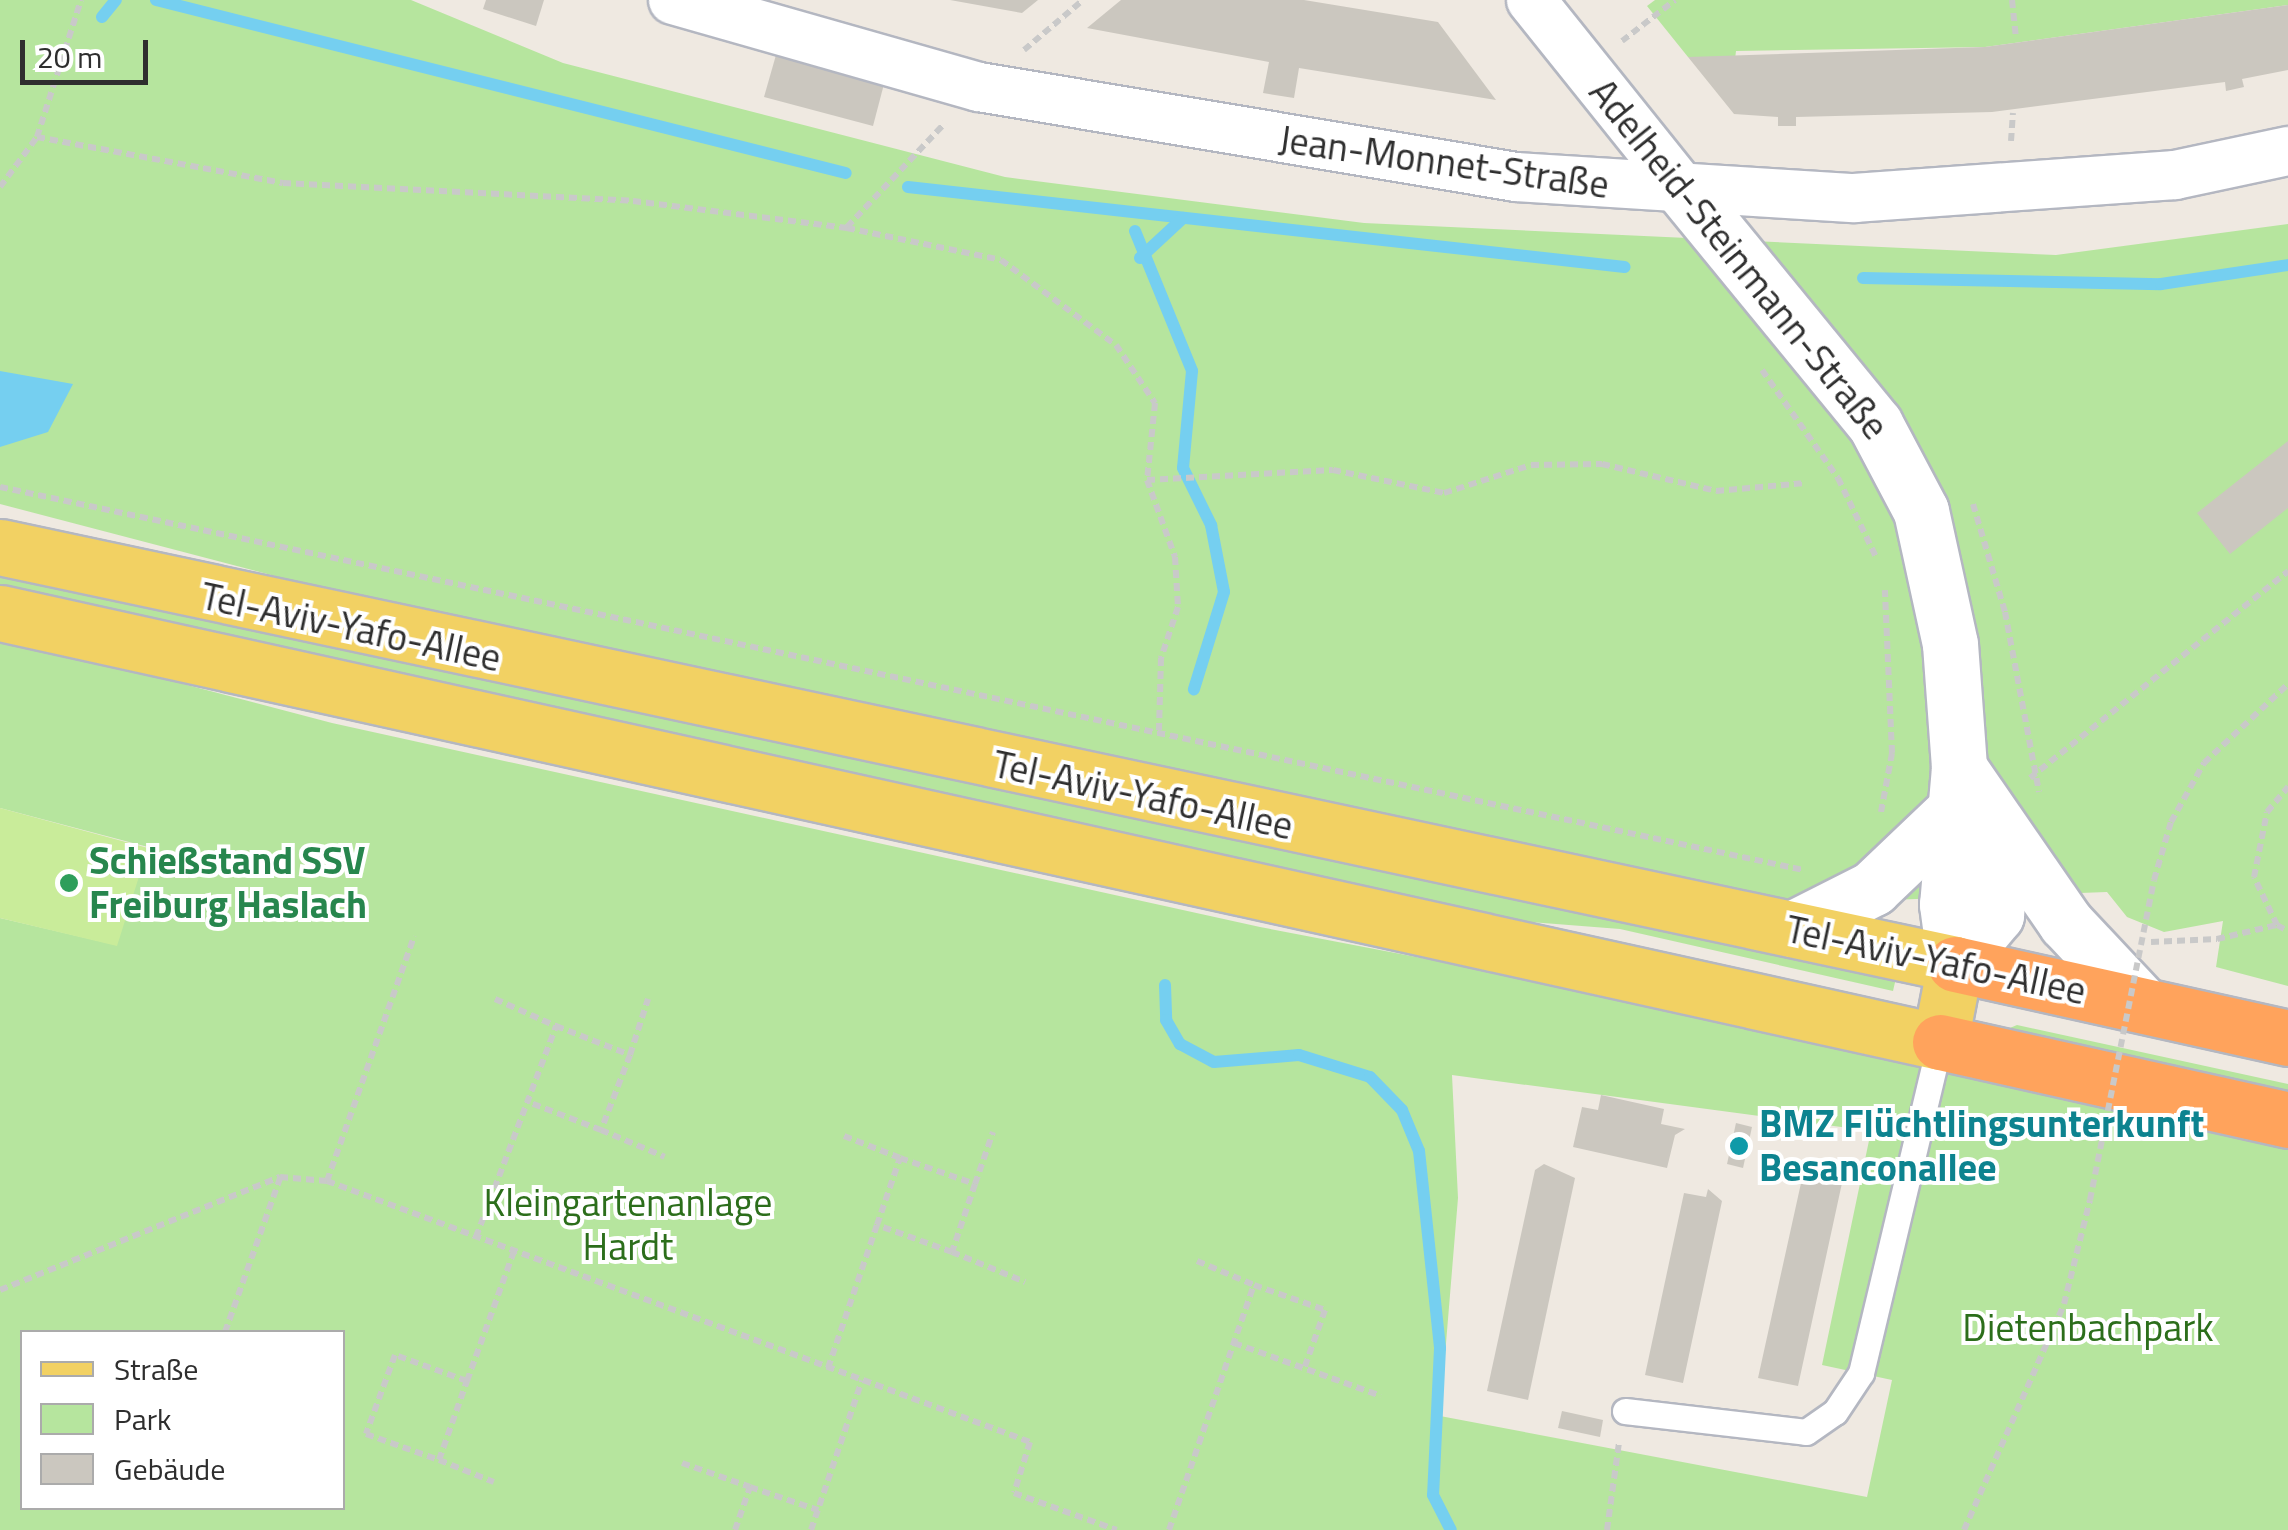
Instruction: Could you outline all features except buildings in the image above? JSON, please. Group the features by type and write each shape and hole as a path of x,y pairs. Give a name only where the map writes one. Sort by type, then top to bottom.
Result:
{"highway":[{"name":"Tel-Aviv-Yafo-Allee","path":"1954,964 2288,1038"},
{"name":"Tel-Aviv-Yafo-Allee","path":"1940,1042 2288,1120"}],"main road":[{"name":"Tel-Aviv-Yafo-Allee","path":"0,547 1954,964"},
{"name":"Tel-Aviv-Yafo-Allee","path":"0,614 1940,1042"},
{"path":"1940,1042 1954,964"}],"street":[{"name":"Jean-Monnet-Straße","path":"672,0 978,87 1313,147 1685,192 1854,198 2010,191 2175,174 2288,151"},
{"name":"Adelheid-Steinmann-Straße","path":"1546,5 1586,70 1897,455 1937,573 1973,803 1996,915 1954,964"},
{"path":"1792,929 1873,888 1973,803 2066,924 2141,1003"}],"lane":[{"path":"1626,1410 1806,1432 1835,1412 1862,1373 1940,1042"}],"path":[{"path":"0,187 37,137 81,0"},
{"path":"846,228 978,87 1083,0"},
{"path":"1586,70 1675,0"},
{"path":"2012,0 2016,39"},
{"path":"37,137 283,183 516,191 846,228 1002,260 1116,345 1155,403 1147,480 1175,556 1178,607 1162,658 1159,730"},
{"path":"1752,354 1838,478 1884,579 1892,753 1872,828"},
{"path":"1147,480 1333,470 1444,493 1531,465 1602,464 1716,491 1805,484"},
{"path":"0,487 1159,730 1812,872"},
{"path":"1973,803 2033,778 2288,571"},
{"path":"1964,1530 2064,1304 2090,1200 2154,880 2171,822 2204,763 2288,684"},
{"path":"2277,925 2254,876 2267,812 2288,787"},
{"path":"2126,936 2218,939 2277,925 2288,930"},
{"path":"327,1182 414,936"},
{"path":"494,999 630,1054"},
{"path":"602,1130 648,999"},
{"path":"476,1237 556,1026"},
{"path":"528,1102 666,1157"},
{"path":"952,1252 993,1132"},
{"path":"844,1136 975,1184"},
{"path":"828,1368 900,1158"},
{"path":"226,1330 280,1177"},
{"path":"0,1290 280,1177 327,1182 1030,1442 1014,1493 1116,1530"},
{"path":"877,1225 1026,1282"},
{"path":"438,1460 514,1251"},
{"path":"1197,1261 1324,1310 1304,1369"},
{"path":"1169,1530 1254,1285"},
{"path":"1234,1343 1380,1396"},
{"path":"467,1381 395,1355 366,1434 494,1482"},
{"path":"811,1530 862,1380"},
{"path":"1606,1530 1626,1410"},
{"path":"682,1463 818,1510"},
{"path":"735,1530 750,1487"}],"green space":[{"path":"0,0 411,0 563,63 1005,177 1364,223 2056,255 2288,224 2288,986 2216,967 2223,921 2164,932 2127,917 2107,892 1775,904 344,594 0,504"},
{"path":"1655,0 2288,0 2288,5 1985,47 1736,51 1735,59 1688,57 1647,6"},
{"path":"0,561 1896,978 1893,991 1620,929 1479,918 0,587"},
{"path":"0,636 332,723 1260,927 1796,1030 1878,1057 2288,1144 2288,1530 0,1530 0,918 116,945 148,847 0,808","holes":["1452,1075 1871,1131 1822,1365 1892,1380 1867,1497 1440,1416 1458,1198"]},
{"name":"Schießstand SSV Freiburg Haslach","path":"0,808 148,848 117,946 0,918"},
{"path":"2017,1025 2288,1084 2288,1100 2005,1030"}],"water":[{"path":"0,371 73,384 48,432 0,447"}],"waterway":[{"path":"102,17 116,0"},
{"path":"156,0 846,173"},
{"path":"908,187 1625,267"},
{"path":"1140,258 1183,218"},
{"path":"1135,231 1192,371 1183,468 1211,525 1224,592 1194,689"},
{"path":"1863,278 2161,284 2288,265"},
{"path":"1165,985 1166,1020 1180,1044 1214,1062 1299,1055 1370,1077 1402,1110 1419,1151 1440,1348 1433,1495 1451,1530"}],"place":[{"name":"Schießstand SSV Freiburg Haslach","path":"69,883"},
{"name":"BMZ Flüchtlingsunterkunft Besanconallee","path":"1739,1146"}],"park label":[{"name":"Kleingartenanlage Hardt","path":"628,1225"},
{"name":"Dietenbachpark","path":"2088,1328"}]}
